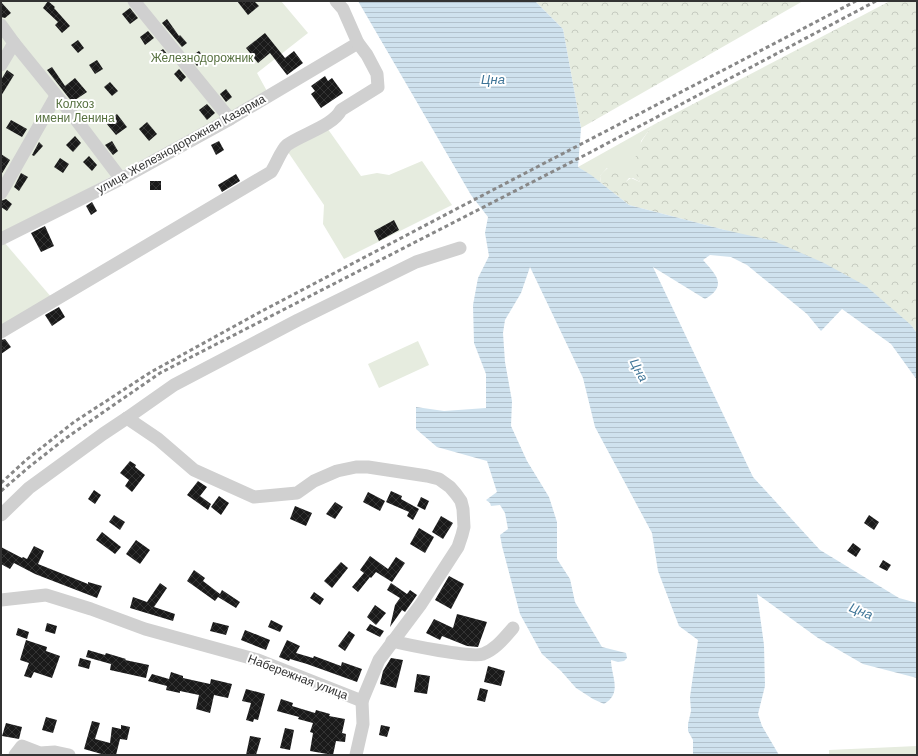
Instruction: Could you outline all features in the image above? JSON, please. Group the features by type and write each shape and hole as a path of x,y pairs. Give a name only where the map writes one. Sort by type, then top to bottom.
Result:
{"street":[{"path":"134,1 230,119"},
{"path":"1,332 271,172 286,146 331,121 339,115 341,110 378,87 377,74 367,55 358,43 342,8 336,1"},
{"path":"1,25 121,179"},
{"path":"1,65 14,43"},
{"name":"улица Железнодорожная Казарма","path":"1,239 121,179 230,119 358,43"},
{"path":"1,193 56,96"},
{"path":"1,515 29,488 102,434 174,385 298,320 416,262 460,248"},
{"name":"Набережная улица","path":"1,600 46,595 91,609 145,629 258,660 362,701 379,660 421,604 458,546 464,527 461,501 450,487 439,480 427,476 368,467 356,467 337,471 314,481 297,493 254,497 194,470 158,440 127,418"},
{"path":"392,641 448,652 481,655 494,649 513,628"},
{"path":"356,755 363,724 362,701"},
{"path":"15,755 22,746 40,754 55,752 69,755"}],"green space":[{"name":"Колхоз имени Ленина","path":"1,1 281,1 308,33 257,73 268,93 1,235"},
{"path":"535,1 803,1 581,128 563,29"},
{"path":"890,1 917,1 917,333 911,325 725,230 629,205 601,183 600,176 611,167 616,169 620,176 620,181 624,183 631,178 640,182 635,168 636,155 643,139 653,125"},
{"path":"325,125 361,176 377,173 389,175 422,161 452,205 344,259 323,224 324,205 288,152"},
{"path":"653,125 641,141 637,174 640,182 633,178 629,178 624,184 619,181 607,168 600,176 601,183 578,167"},
{"path":"4,242 52,298 1,329 1,244"},
{"path":"418,341 429,365 379,388 368,364"},
{"path":"917,746 917,755 829,755 829,750"}],"water":[{"name":"Цна","path":"358,1 535,1 563,29 581,128 578,167 591,175 629,205 774,241 824,263 866,286 911,325 917,333 917,380 891,344 842,309 821,331 807,314 747,265 731,257 710,255 703,260 718,280 716,289 705,299 653,267 753,477 820,550 899,598 917,603 917,678 863,664 818,638 757,594 764,645 765,686 758,714 762,726 779,755 693,755 693,740 688,731 688,724 691,711 690,697 698,640 679,626 658,571 652,533 595,427 583,378 530,267 521,293 505,320 503,333 505,362 512,401 511,426 527,461 549,497 557,522 557,559 570,579 575,602 602,647 626,653 627,658 624,661 618,662 611,660 615,689 610,700 604,704 576,688 561,671 542,654 520,614 502,546 500,535 508,529 505,513 500,505 491,506 486,500 497,492 487,461 437,447 416,429 416,407 444,411 486,408 486,374 474,343 473,305 478,278 489,256 485,233 488,217 471,195"}],"building":[{"path":"48,1 55,7 54,8 70,26 62,33 55,25 58,22 43,8"},
{"path":"237,1 254,1 259,6 248,15"},
{"path":"1,2 11,13 5,18 1,17"},
{"path":"130,8 138,18 130,24 122,14"},
{"path":"167,19 179,36 180,35 187,43 182,47 162,23"},
{"path":"148,31 154,38 145,45 140,37"},
{"path":"265,33 285,58 294,51 303,63 287,75 270,53 258,63 246,48"},
{"path":"78,40 84,48 78,53 71,45"},
{"path":"163,49 168,55 160,62 155,55"},
{"path":"199,51 205,59 197,66 190,57"},
{"path":"97,60 103,69 95,74 89,65"},
{"path":"52,67 65,86 75,78 87,92 72,102 47,70"},
{"path":"179,69 186,77 181,82 174,74"},
{"path":"7,70 14,75 1,96 1,80"},
{"path":"325,76 328,81 332,78 343,93 321,108 311,94 315,91 311,86"},
{"path":"110,82 118,91 112,96 104,87"},
{"path":"226,89 232,97 226,102 220,94"},
{"path":"207,104 215,113 207,120 199,110"},
{"path":"117,114 127,127 116,135 106,123"},
{"path":"11,120 27,129 22,137 6,128"},
{"path":"147,122 157,134 149,141 139,129"},
{"path":"75,136 81,143 73,152 66,145"},
{"path":"112,141 118,151 113,155 105,145"},
{"path":"219,141 224,150 216,155 211,145"},
{"path":"39,142 43,146 34,156 32,155"},
{"path":"1,154 10,160 1,175"},
{"path":"89,156 97,165 92,171 83,162"},
{"path":"60,158 69,164 63,173 54,167"},
{"path":"21,173 28,177 19,191 14,187"},
{"path":"236,174 240,181 222,192 218,185"},
{"path":"150,181 161,181 161,190 150,190"},
{"path":"6,199 12,204 7,211 1,207 1,201"},
{"path":"92,202 97,211 91,215 86,206"},
{"path":"394,220 399,230 379,241 374,231"},
{"path":"45,226 54,246 41,252 31,233"},
{"path":"59,307 65,317 52,326 45,315"},
{"path":"5,339 11,347 1,354 1,340"},
{"path":"130,461 145,475 132,492 125,486 129,480 120,473"},
{"path":"198,481 207,487 200,496 211,504 208,510 187,495"},
{"path":"94,490 101,495 95,504 88,499"},
{"path":"391,491 402,496 401,499 419,509 413,520 407,516 409,512 386,502"},
{"path":"368,492 385,501 380,511 363,502"},
{"path":"219,496 229,503 221,515 211,507"},
{"path":"421,497 429,501 425,510 417,506"},
{"path":"335,502 343,507 335,519 326,514"},
{"path":"295,506 312,513 306,526 290,519"},
{"path":"114,515 125,522 120,530 109,522"},
{"path":"869,515 879,522 874,530 864,523"},
{"path":"441,516 453,523 443,539 432,532"},
{"path":"419,528 434,537 425,553 410,544"},
{"path":"102,532 121,547 115,554 96,540"},
{"path":"136,540 150,550 140,564 126,554"},
{"path":"853,543 861,549 856,557 847,551"},
{"path":"34,546 44,551 38,564 88,584 88,582 102,586 97,598 35,574 14,563 10,569 1,564 1,547 27,559"},
{"path":"370,556 388,569 396,557 405,563 392,582 376,572 358,592 352,587 364,573 360,570"},
{"path":"883,560 891,565 887,571 879,567"},
{"path":"341,562 348,568 332,588 324,581"},
{"path":"194,570 205,578 203,581 220,594 222,590 240,602 236,608 218,597 215,601 187,581"},
{"path":"449,576 464,584 451,609 435,600"},
{"path":"160,583 167,588 154,607 175,614 173,621 130,608 133,597 147,602"},
{"path":"391,583 407,594 410,590 417,595 405,612 402,610 390,627 395,605 400,598 387,590"},
{"path":"314,592 324,599 320,605 310,598"},
{"path":"375,605 386,613 376,625 367,617"},
{"path":"457,614 487,622 478,647 467,646 442,636 440,640 426,633 434,619 453,628"},
{"path":"271,620 283,626 280,632 268,627"},
{"path":"213,622 229,626 226,635 210,631"},
{"path":"47,623 57,626 55,634 45,631"},
{"path":"370,624 384,631 380,637 366,630"},
{"path":"18,628 29,632 27,639 16,635"},
{"path":"245,630 270,640 266,650 241,640"},
{"path":"349,631 355,635 345,651 338,646"},
{"path":"26,640 47,647 46,651 60,656 52,678 34,672 31,678 24,676 29,663 20,660"},
{"path":"287,640 300,646 296,653 313,658 314,656 341,666 342,662 362,669 357,682 307,664 290,659 289,661 279,657"},
{"path":"88,650 105,655 106,653 126,659 125,660 149,665 146,678 110,670 111,664 86,657"},
{"path":"80,658 91,661 89,669 78,666"},
{"path":"391,658 403,660 396,688 380,684 383,671"},
{"path":"488,666 505,671 501,686 484,682"},
{"path":"171,672 183,676 183,678 210,684 211,679 232,684 228,698 214,695 210,713 196,709 199,695 166,690 167,686 148,681 152,674 169,679"},
{"path":"417,674 430,676 427,694 414,692"},
{"path":"480,688 488,690 485,702 477,700"},
{"path":"246,689 265,694 258,720 254,719 253,722 246,720 251,703 242,701"},
{"path":"281,699 293,703 292,706 315,713 316,710 330,714 329,716 345,719 342,733 346,734 345,742 336,741 333,755 310,751 313,733 310,732 313,723 298,719 299,717 277,711"},
{"path":"46,717 57,720 53,733 42,730"},
{"path":"92,721 100,723 95,739 110,743 112,727 121,729 121,725 130,727 127,740 120,739 116,755 105,755 84,749"},
{"path":"6,723 22,727 19,739 2,736"},
{"path":"381,725 390,727 387,737 379,735"},
{"path":"285,728 294,730 290,750 280,748"},
{"path":"250,736 261,738 256,755 246,755"}],"railway":[{"path":"1,483 26,460 74,422 151,372 262,311 856,1"},
{"path":"1,491 66,438 160,373 589,153 876,1"}],"park label":[{"name":"Железнодорожник","path":"202,58"}]}
